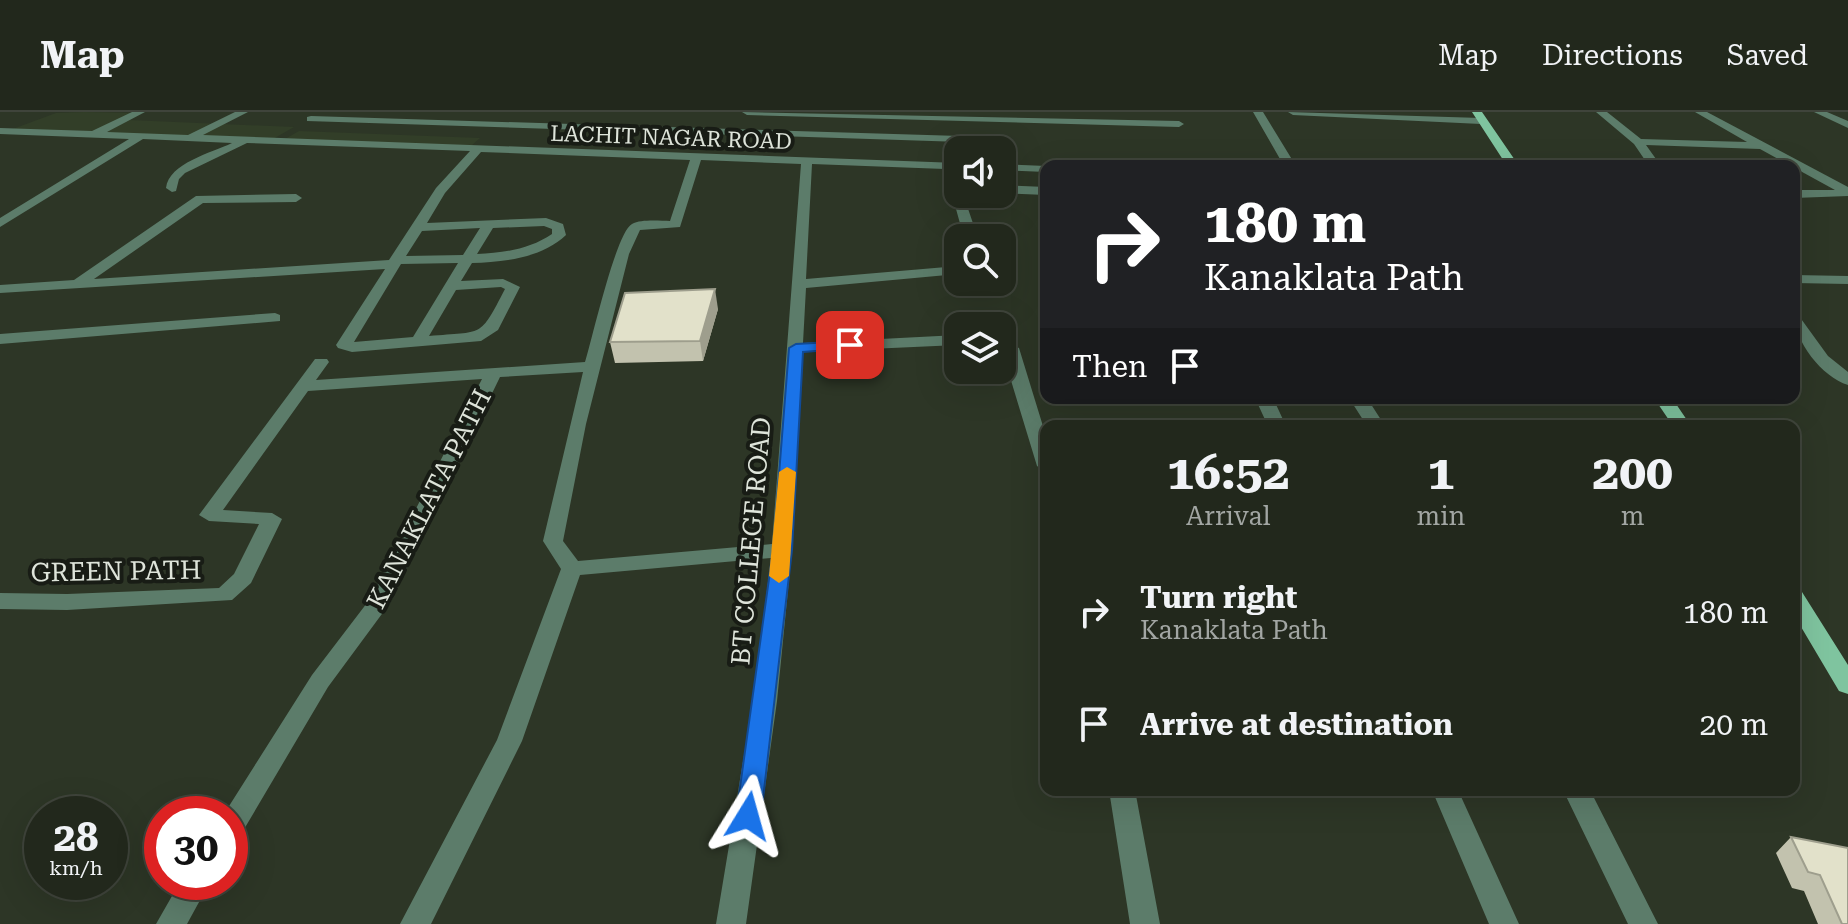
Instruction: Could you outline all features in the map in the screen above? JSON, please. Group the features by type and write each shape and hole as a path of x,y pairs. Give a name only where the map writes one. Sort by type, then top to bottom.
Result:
{"main road":[{"path":"1479,116 1509,160"},
{"path":"1800,607 1848,685"}],"street":[{"path":"92,135 140,112"},
{"path":"188,139 243,112"},
{"path":"272,143 323,112"},
{"path":"747,112 1007,115 1179,124"},
{"path":"1258,112 1286,160"},
{"path":"1293,112 1479,116"},
{"path":"1601,112 1638,142 1651,160"},
{"path":"1700,112 1788,160"},
{"path":"1819,112 1848,125"},
{"path":"994,136 1007,115"},
{"path":"311,119 666,127 944,142"},
{"path":"648,156 666,127"},
{"name":"LACHIT NAGAR ROAD","path":"0,131 944,166"},
{"path":"0,223 141,137"},
{"path":"172,188 173,178 181,171 243,141"},
{"path":"1638,142 1762,146"},
{"path":"452,286 503,283 513,287 493,327 481,336 417,343 344,345 440,191 477,150"},
{"path":"572,569 553,541 592,366 622,254 635,227 675,224 696,157"},
{"name":"BT COLLEGE ROAD","path":"731,924 765,701 782,550 807,161"},
{"path":"1800,166 1848,192"},
{"path":"1016,168 1040,169"},
{"path":"1016,190 1040,191"},
{"path":"1800,194 1848,192"},
{"path":"79,283 200,199 296,198"},
{"path":"0,289 514,256 537,251 559,235 558,227 546,222 416,227"},
{"path":"417,343 489,224"},
{"path":"800,284 944,271"},
{"path":"1800,279 1848,280"},
{"path":"0,339 275,318"},
{"path":"1800,328 1822,359 1848,380"},
{"path":"796,348 944,341"},
{"path":"1822,359 1848,360"},
{"name":"GREEN PATH","path":"0,601 67,602 224,595 243,578 272,519 209,515 321,362"},
{"path":"1016,365 1040,446"},
{"name":"KANAKLATA PATH","path":"248,799 320,681 379,603 494,372 592,366"},
{"path":"305,386 494,372"},
{"path":"572,569 782,550"},
{"path":"415,924 509,741 572,569"},
{"path":"1123,796 1145,924"},
{"path":"1448,796 1504,924"},
{"path":"1579,796 1643,924"},
{"path":"171,924 185,900"}],"shaded area":[{"path":"56,113 138,113 96,132 10,130"},
{"path":"129,120 294,127 273,139 103,134"},
{"path":"299,131 480,138 470,147 285,139"}],"building":[{"path":"715,289 700,341 610,342 625,293"},
{"path":"1791,837 1848,848 1848,924 1842,924 1820,875 1808,872"}],"slow traffic":[{"path":"779,576 787,472"}],"route":[{"path":"748,816 782,550 796,348 850,345"}]}
